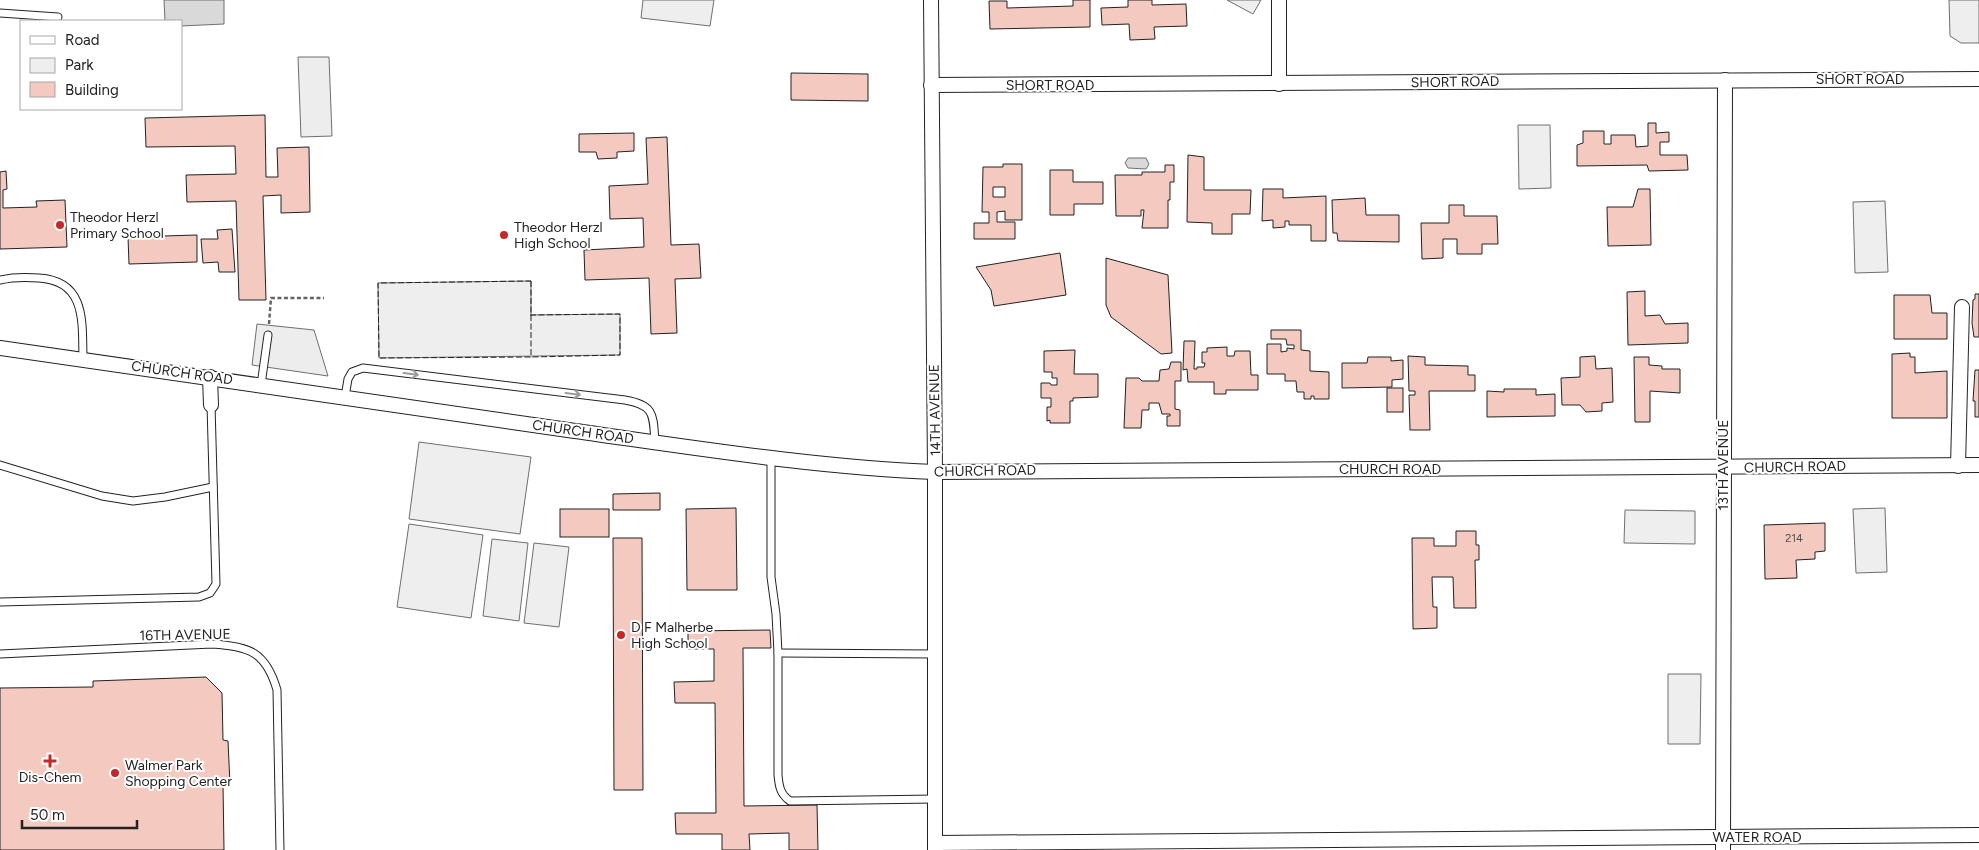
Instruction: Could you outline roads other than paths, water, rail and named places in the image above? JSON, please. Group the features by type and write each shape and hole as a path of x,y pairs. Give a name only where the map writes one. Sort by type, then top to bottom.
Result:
{"street":[{"name":"14TH AVENUE","path":"931,0 936,654 935,846"},
{"path":"1279,0 1279,84"},
{"name":"SHORT ROAD","path":"931,85 1979,78"},
{"name":"13TH AVENUE","path":"1723,844 1725,80"},
{"path":"1958,466 1962,307"},
{"name":"CHURCH ROAD","path":"0,348 794,461 935,472 1979,465"},
{"path":"210,377 211,405"},
{"name":"WATER ROAD","path":"935,846 1723,844 1979,835"}],"lane":[{"path":"0,13 58,17"},
{"path":"0,280 20,277 46,278 70,289 81,310 84,359"},
{"path":"261,385 268,335"},
{"path":"346,398 348,379 352,372 363,368 638,402 647,407 650,412 655,442"},
{"path":"0,602 199,597 210,593 216,584 211,405"},
{"path":"771,457 772,584 778,653 778,774 783,796 790,801 936,799"},
{"path":"0,465 102,496 133,501 165,498 213,487"},
{"name":"16TH AVENUE","path":"0,654 212,644 243,648 254,653 268,666 277,690 280,850"},
{"path":"778,653 936,654"}],"place":[{"name":"Theodor Herzl Primary School","path":"60,225"},
{"name":"Theodor Herzl High School","path":"504,235"},
{"name":"D F Malherbe High School","path":"621,635"},
{"name":"Dis-Chem","path":"50,761"},
{"name":"Walmer Park Shopping Center","path":"115,773"}]}
